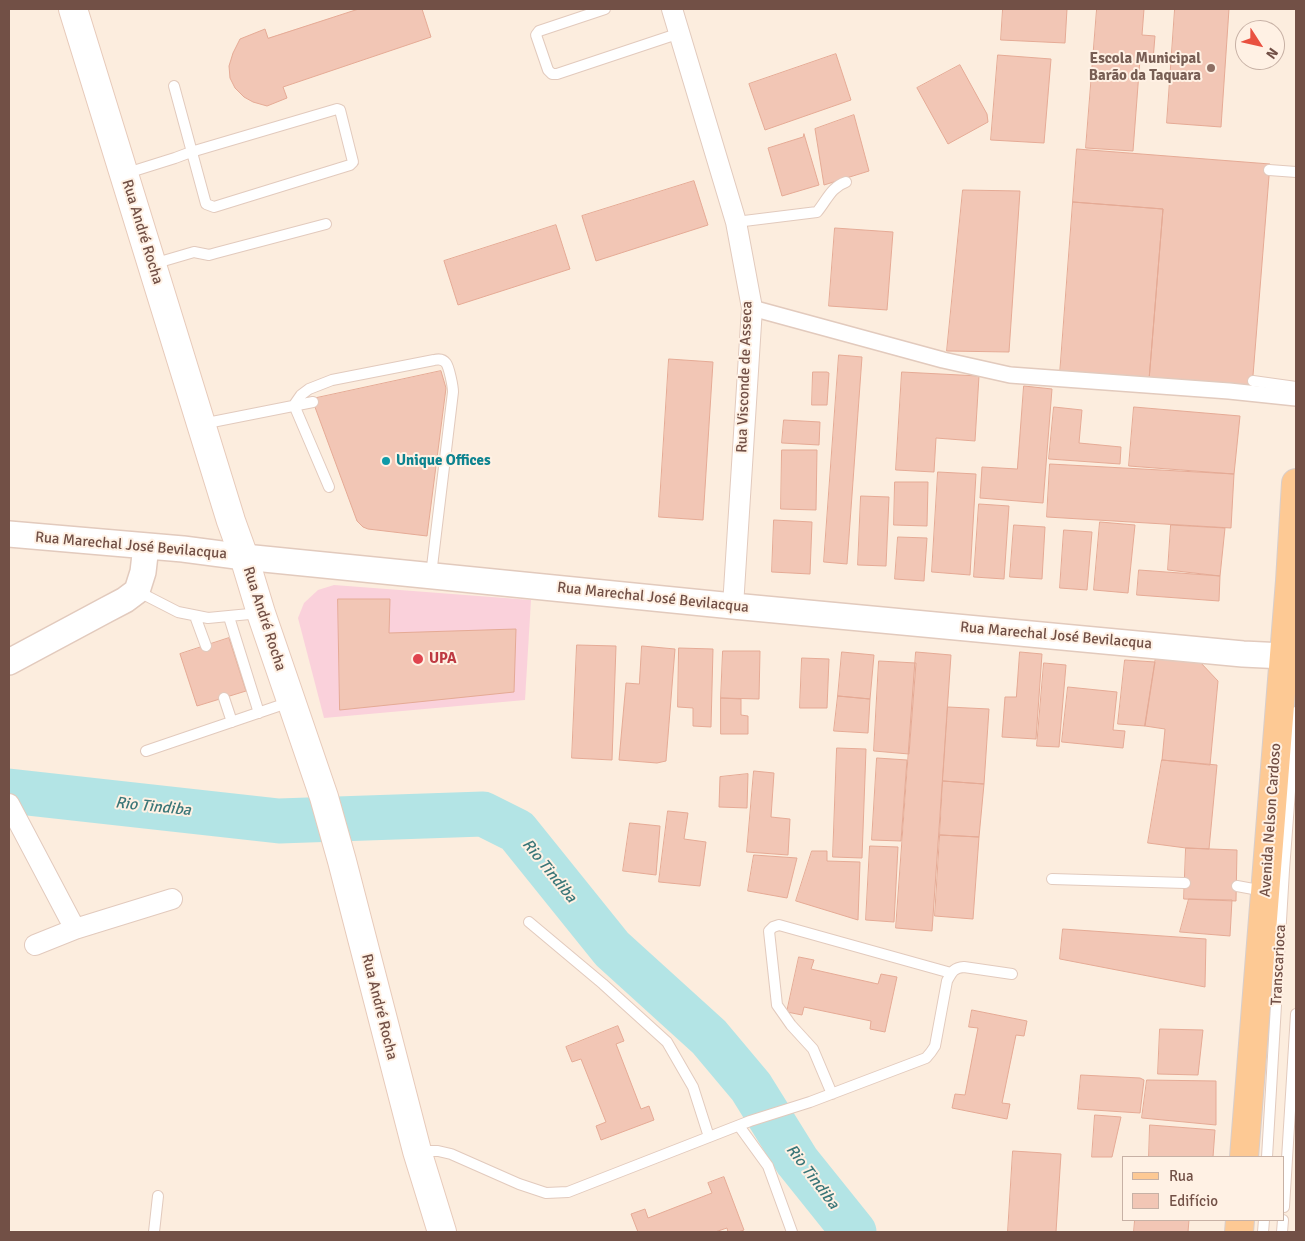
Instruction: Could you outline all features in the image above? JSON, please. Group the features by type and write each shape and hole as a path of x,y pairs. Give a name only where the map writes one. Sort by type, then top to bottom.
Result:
{"main road":[{"name":"Rua André Rocha","path":"73,9 260,613 324,797 417,1151 442,1232"},
{"name":"Avenida Nelson Cardoso","path":"1244,1156 1265,891 1290,654 1290,581 1296,483"}],"street":[{"name":"Rua Visconde de Asseca","path":"672,9 736,222 752,308 733,606"},
{"path":"752,308 943,360 1010,375 1229,391 1296,398"},
{"name":"Rua Marechal José Bevilacqua","path":"9,534 183,549 244,557 733,606 1233,653 1290,654"},
{"path":"9,662 113,607 137,591 143,572 146,546"},
{"path":"9,804 75,929"},
{"path":"36,945 75,929 172,899"}],"lane":[{"path":"605,9 539,30 536,35 548,70 552,74 557,74 680,33"},
{"path":"124,174 191,152 339,109 353,160 350,164 214,207 206,204 191,152 174,86"},
{"path":"1269,170 1296,172"},
{"path":"736,222 817,212 832,190 846,182"},
{"path":"152,264 194,252 216,253 326,224"},
{"path":"294,405 301,395 309,389 332,380 440,359 446,362 453,384 453,392 432,575"},
{"path":"1253,381 1296,387"},
{"path":"201,424 313,402"},
{"path":"294,405 329,487"},
{"path":"137,591 178,612 195,616 208,618 260,613"},
{"path":"195,616 206,646"},
{"path":"229,617 259,713"},
{"path":"224,698 232,722"},
{"path":"146,751 291,701"},
{"name":"Transcarioca","path":"1267,1156 1296,712"},
{"path":"1052,879 1185,883"},
{"path":"1236,886 1265,891"},
{"path":"529,922 603,984 667,1042 693,1087 709,1137"},
{"path":"832,1094 813,1049 777,1005 768,931 779,925 951,973"},
{"path":"417,1151 451,1154 519,1184 546,1193 568,1192 750,1121 810,1102 926,1058 934,1046 947,981 951,973 957,968 964,967 1012,974"},
{"name":"Transcarioca","path":"1285,1191 1296,1014"},
{"path":"739,1126 768,1166 792,1232"},
{"path":"154,1232 158,1196"}],"shaded area":[{"name":"UPA","path":"334,585 531,600 525,700 324,718 298,618 304,603 318,590"}],"building":[{"path":"359,9 422,9 431,37 283,87 287,98 267,106 244,97 235,88 230,78 229,66 240,39 265,29 268,38"},
{"path":"1003,9 1067,9 1065,43 1001,40"},
{"path":"1097,9 1144,9 1142,35 1155,36 1153,60 1140,59 1133,151 1086,148"},
{"path":"1175,9 1229,9 1221,127 1167,123"},
{"path":"836,54 851,100 765,130 749,84"},
{"path":"998,55 1051,59 1044,143 991,140"},
{"path":"960,65 987,114 988,122 948,144 917,88"},
{"path":"854,115 869,171 824,185 815,129"},
{"path":"804,134 819,185 782,196 768,148 803,137"},
{"path":"1077,149 1270,164 1252,388 1149,380 1163,209 1073,202"},
{"path":"694,181 708,225 596,261 582,216"},
{"path":"963,190 1020,191 1009,352 947,351"},
{"path":"1073,202 1163,209 1149,380 1060,374"},
{"path":"556,225 570,269 458,305 444,261"},
{"path":"835,228 893,232 887,310 829,306"},
{"path":"839,355 862,357 847,564 824,562"},
{"path":"669,359 713,362 703,520 659,517"},
{"name":"Unique Offices","path":"441,371 446,388 427,536 363,527 357,521 312,399"},
{"path":"813,372 829,373 827,405 812,405"},
{"path":"902,372 979,376 975,441 936,438 934,472 896,470"},
{"path":"1024,386 1052,389 1043,503 980,498 982,467 1017,469"},
{"path":"1054,407 1082,410 1079,443 1121,447 1120,464 1049,459"},
{"path":"1134,407 1240,416 1234,474 1129,466"},
{"path":"784,420 820,422 819,445 782,443"},
{"path":"782,450 817,450 816,510 781,509"},
{"path":"1050,464 1234,474 1231,528 1047,517"},
{"path":"938,472 976,474 970,575 932,572"},
{"path":"895,482 928,482 927,526 894,525"},
{"path":"861,496 889,497 886,566 858,565"},
{"path":"979,504 1009,506 1004,579 974,577"},
{"path":"774,520 812,522 810,574 772,572"},
{"path":"1100,522 1135,525 1128,593 1094,590"},
{"path":"1014,525 1045,527 1042,579 1010,577"},
{"path":"1171,525 1225,528 1220,576 1168,570"},
{"path":"1064,530 1092,532 1087,590 1060,588"},
{"path":"898,537 927,538 924,581 895,579"},
{"path":"1139,570 1220,576 1219,601 1137,595"},
{"path":"338,599 390,599 389,633 516,629 514,692 340,710"},
{"path":"229,638 246,691 197,706 180,654"},
{"path":"577,645 616,646 612,760 572,758"},
{"path":"642,646 675,649 666,761 657,763 619,760 626,683 639,684"},
{"path":"679,648 713,649 711,727 693,726 693,708 678,707"},
{"path":"723,651 760,651 759,699 721,698"},
{"path":"842,652 874,655 870,699 838,696"},
{"path":"916,652 951,655 932,931 896,928"},
{"path":"1020,652 1042,654 1036,739 1002,737 1005,697 1016,697"},
{"path":"1156,657 1200,662 1218,681 1210,765 1162,760 1165,729 1145,726"},
{"path":"802,658 829,659 827,708 800,708"},
{"path":"1125,660 1155,662 1145,726 1118,724"},
{"path":"879,661 916,663 909,754 874,751"},
{"path":"1044,663 1066,665 1059,747 1037,746"},
{"path":"1068,687 1117,692 1113,730 1125,731 1123,748 1062,742"},
{"path":"838,696 870,699 868,733 834,731"},
{"path":"721,698 741,699 741,715 748,716 748,734 721,734"},
{"path":"948,707 989,709 984,784 943,781"},
{"path":"837,748 866,749 862,858 833,857"},
{"path":"877,758 907,760 901,841 872,840"},
{"path":"1162,760 1217,765 1209,849 1148,843"},
{"path":"754,771 774,773 771,817 790,819 788,855 747,852"},
{"path":"748,774 747,808 719,807 720,777"},
{"path":"943,781 984,784 979,837 940,835"},
{"path":"668,811 688,813 684,839 706,842 700,886 659,882"},
{"path":"630,823 660,826 656,875 623,871"},
{"path":"940,835 979,837 973,919 935,916"},
{"path":"870,846 898,847 894,922 866,920"},
{"path":"1186,848 1237,850 1236,901 1184,899"},
{"path":"812,851 827,851 827,861 860,862 858,920 796,901"},
{"path":"754,855 797,858 787,898 748,891"},
{"path":"1189,899 1232,900 1230,936 1180,932"},
{"path":"1063,929 1206,939 1205,987 1060,959"},
{"path":"799,957 814,960 811,969 878,984 881,974 897,977 885,1032 870,1029 871,1021 804,1007 802,1015 787,1012"},
{"path":"972,1010 1027,1021 1024,1036 1016,1035 1002,1103 1010,1104 1007,1119 952,1108 955,1094 965,1095 978,1028 969,1027"},
{"path":"618,1026 624,1041 616,1044 641,1109 649,1106 654,1120 601,1140 596,1126 606,1122 581,1059 572,1062 566,1047"},
{"path":"1160,1029 1203,1030 1198,1075 1158,1074"},
{"path":"1081,1075 1140,1078 1144,1080 1140,1113 1078,1109"},
{"path":"1147,1080 1216,1081 1216,1125 1142,1118"},
{"path":"1095,1115 1121,1117 1112,1157 1092,1157"},
{"path":"1150,1125 1215,1130 1213,1156 1149,1156"},
{"path":"1013,1151 1061,1154 1056,1232 1008,1232"},
{"path":"724,1177 744,1230 728,1232 727,1228 715,1232 638,1232 631,1214 645,1209 648,1218 712,1193 708,1183"},
{"path":"1135,1221 1189,1221 1188,1232 1134,1232"}],"waterway":[{"name":"Rio Tindiba","path":"9,791 279,821 483,814 517,831 612,949 709,1037 751,1087 797,1161 854,1232"}],"place":[{"name":"Escola Municipal Barão da Taquara","path":"1211,68"},
{"name":"Unique Offices","path":"386,461"},
{"name":"UPA","path":"418,659"}]}
